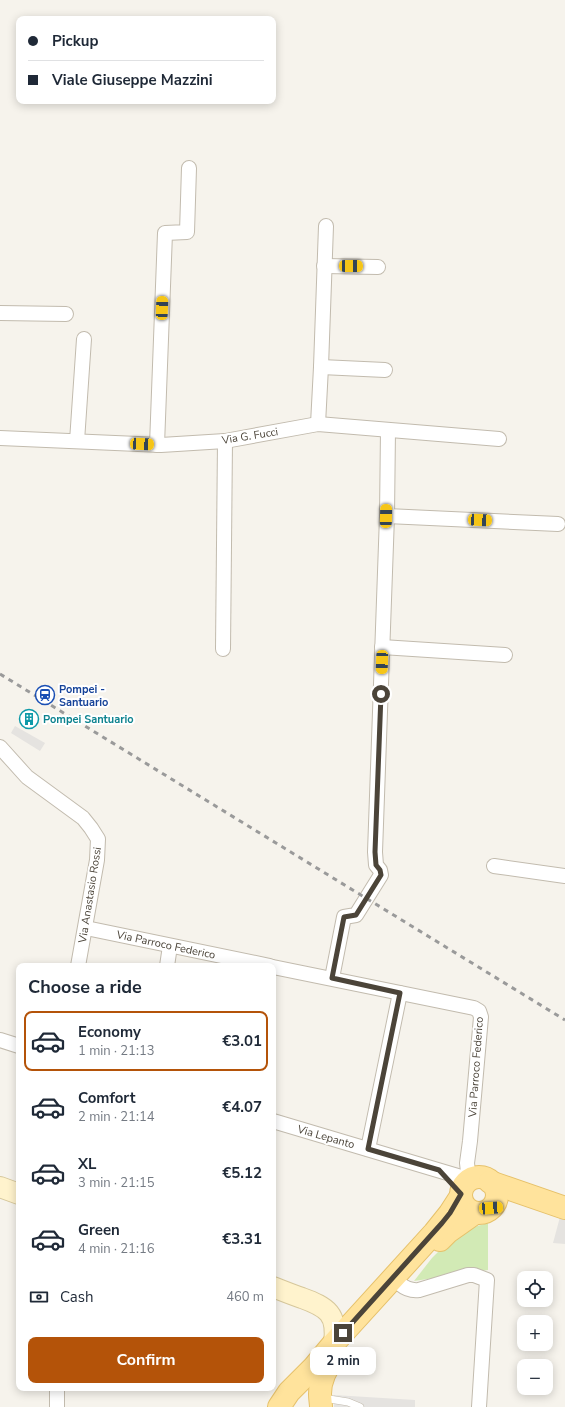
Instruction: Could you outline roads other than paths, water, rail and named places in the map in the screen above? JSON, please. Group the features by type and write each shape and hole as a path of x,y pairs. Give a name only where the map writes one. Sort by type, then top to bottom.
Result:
{"main road":[{"path":"471,1186 557,1206"},
{"path":"471,1186 465,1207 483,1211 557,1206"},
{"path":"320,1402 320,1388 324,1374 332,1361 400,1284 448,1232 495,1204 496,1198 494,1186 471,1186"},
{"path":"286,1400 334,1343 438,1228 471,1186"},
{"path":"286,1400 300,1386 312,1388 317,1392 320,1402"}],"street":[{"path":"157,445 166,233 187,232 189,168"},
{"path":"318,424 326,226"},
{"path":"324,266 378,267"},
{"path":"0,313 66,314"},
{"path":"77,441 84,339"},
{"path":"321,367 385,370"},
{"name":"Via G. Fucci","path":"0,438 157,445 225,441 318,424 498,439"},
{"path":"332,978 344,917 356,915 381,875 380,870 376,865 375,852 388,430"},
{"path":"223,648 225,441"},
{"path":"386,516 558,524"},
{"path":"382,647 505,655"},
{"name":"Via Anastasio Rossi","path":"0,747 27,777 83,818 98,839 97,860 79,963"},
{"path":"494,866 565,876"},
{"name":"Via Parroco Federico","path":"86,928 255,963"},
{"path":"167,963 170,946"},
{"name":"Via Parroco Federico","path":"276,968 474,1008 479,1011 481,1017 467,1163 471,1186"},
{"path":"368,1149 400,993"},
{"path":"0,1040 16,1045"},
{"name":"Via Lepanto","path":"276,1122 439,1170 471,1186"},
{"path":"0,1187 16,1193"},
{"path":"400,1284 412,1291 468,1275 474,1275 487,1280 479,1407"},
{"path":"276,1288 317,1304 330,1312 335,1326 334,1343"},
{"path":"57,1391 57,1407"}],"lane":[{"path":"320,1402 330,1400 348,1402 360,1407"}],"railway":[{"path":"0,674 565,1020"}],"place":[{"name":"Pompei - Santuario","path":"45,695"},
{"name":"Pompei Santuario","path":"29,719"}]}
